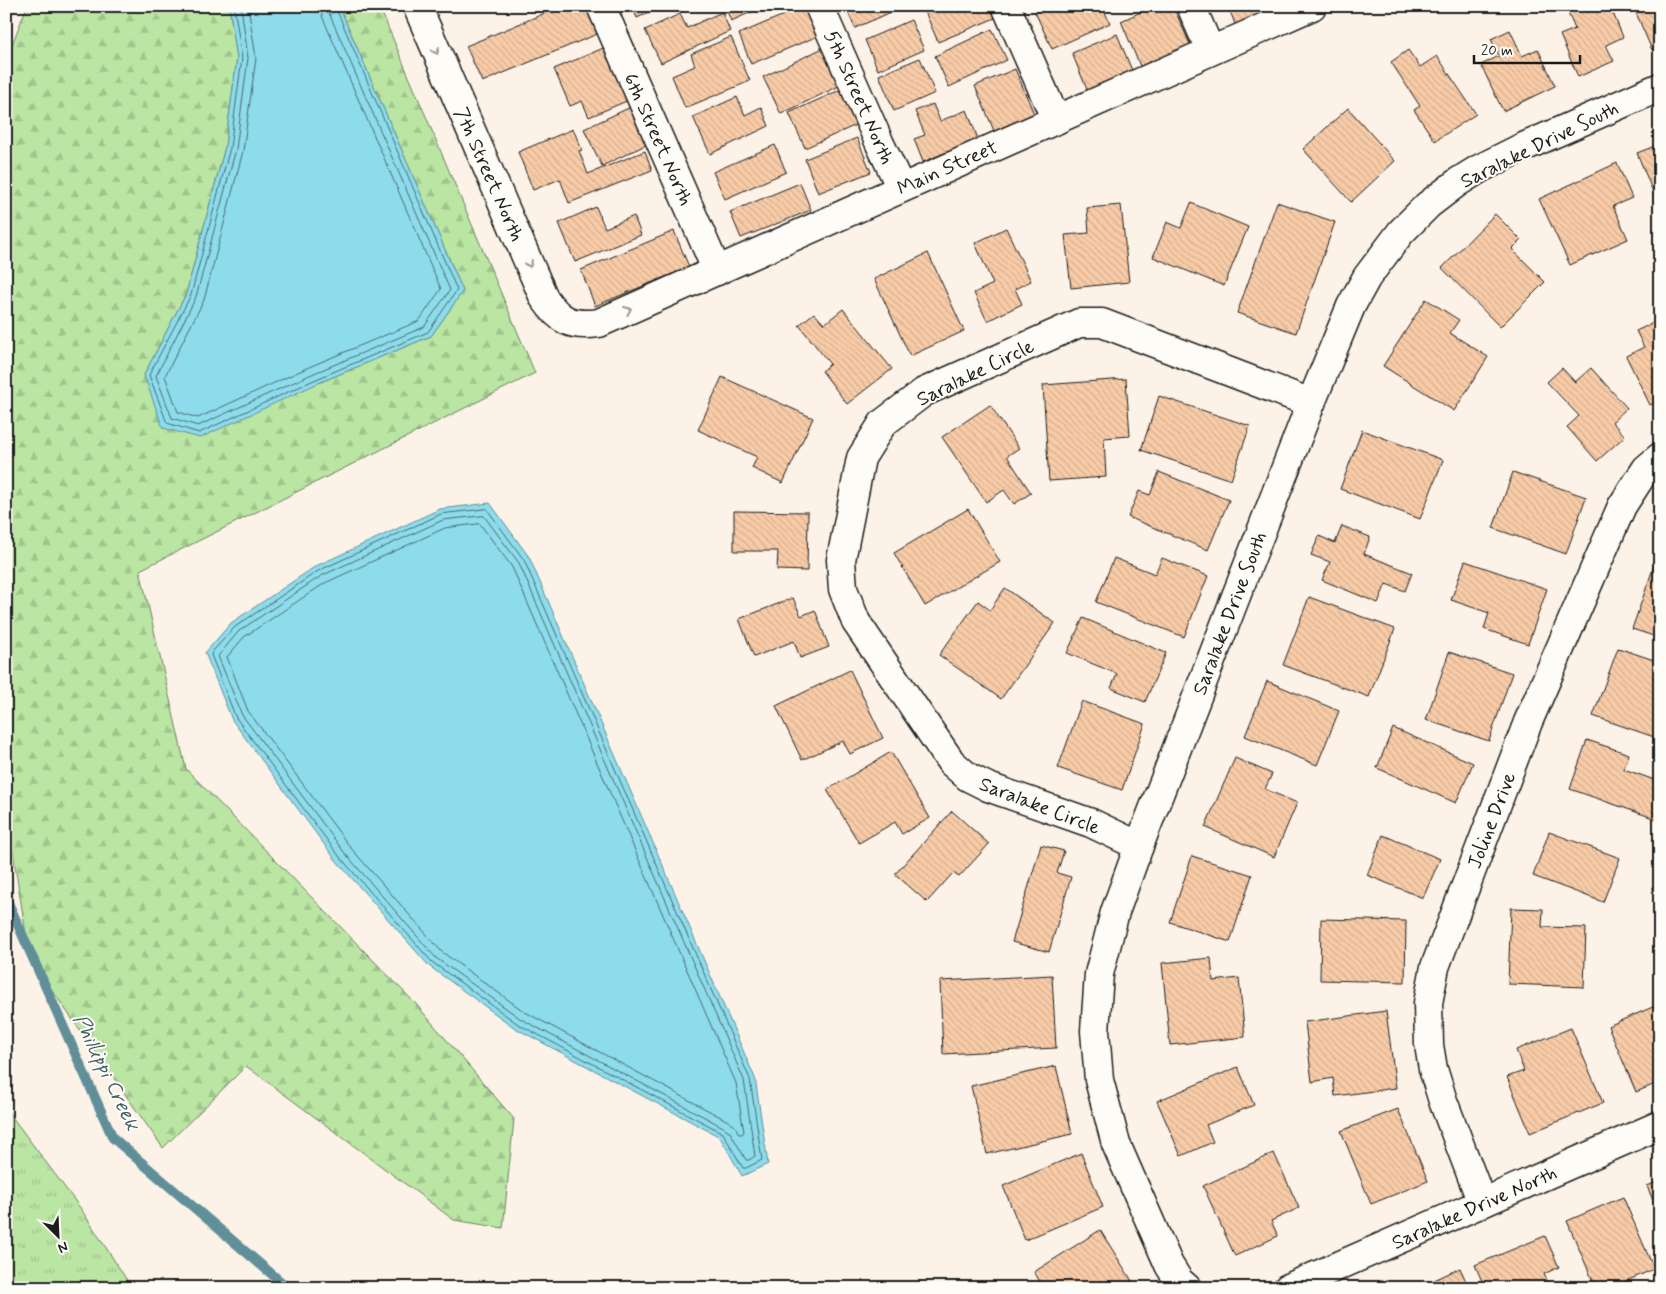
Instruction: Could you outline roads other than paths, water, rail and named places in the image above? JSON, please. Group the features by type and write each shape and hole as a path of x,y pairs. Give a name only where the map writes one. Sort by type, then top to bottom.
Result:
{"street":[{"name":"7th Street North","path":"417,6 544,298 553,312 566,320 582,325"},
{"name":"6th Street North","path":"601,6 717,271"},
{"name":"5th Street North","path":"819,6 901,188"},
{"path":"1006,6 1056,120"},
{"path":"1191,6 1210,50"},
{"name":"Main Street","path":"582,325 599,322 717,271 1312,6"},
{"name":"Saralake Drive South","path":"1187,1288 1179,1281 1169,1265 1116,1144 1099,1080 1095,1031 1099,974 1115,912 1139,846 1311,403 1351,306 1367,277 1401,232 1428,205 1458,182 1487,165 1660,87"},
{"name":"Saralake Circle","path":"1139,846 1091,823 988,787 968,777 951,762 856,622 843,589 841,560 861,458 883,423 924,392 1079,323 1102,322 1311,403"},
{"name":"Joline Drive","path":"1482,1203 1443,1101 1433,1069 1429,1045 1428,1003 1436,967 1528,722 1622,506 1646,469 1660,457"},
{"name":"Saralake Drive North","path":"1288,1288 1660,1125"}],"water":[{"path":"229,6 339,6 463,291 431,336 316,384 200,438 163,428 144,375 186,294 225,147 237,58"},
{"path":"490,503 529,557 755,1078 768,1164 742,1176 720,1137 515,1028 429,966 335,859 232,720 205,653 231,623 316,566 440,509"}],"waterway":[{"name":"Phillippi Creek","path":"6,898 113,1138 288,1288"}]}
